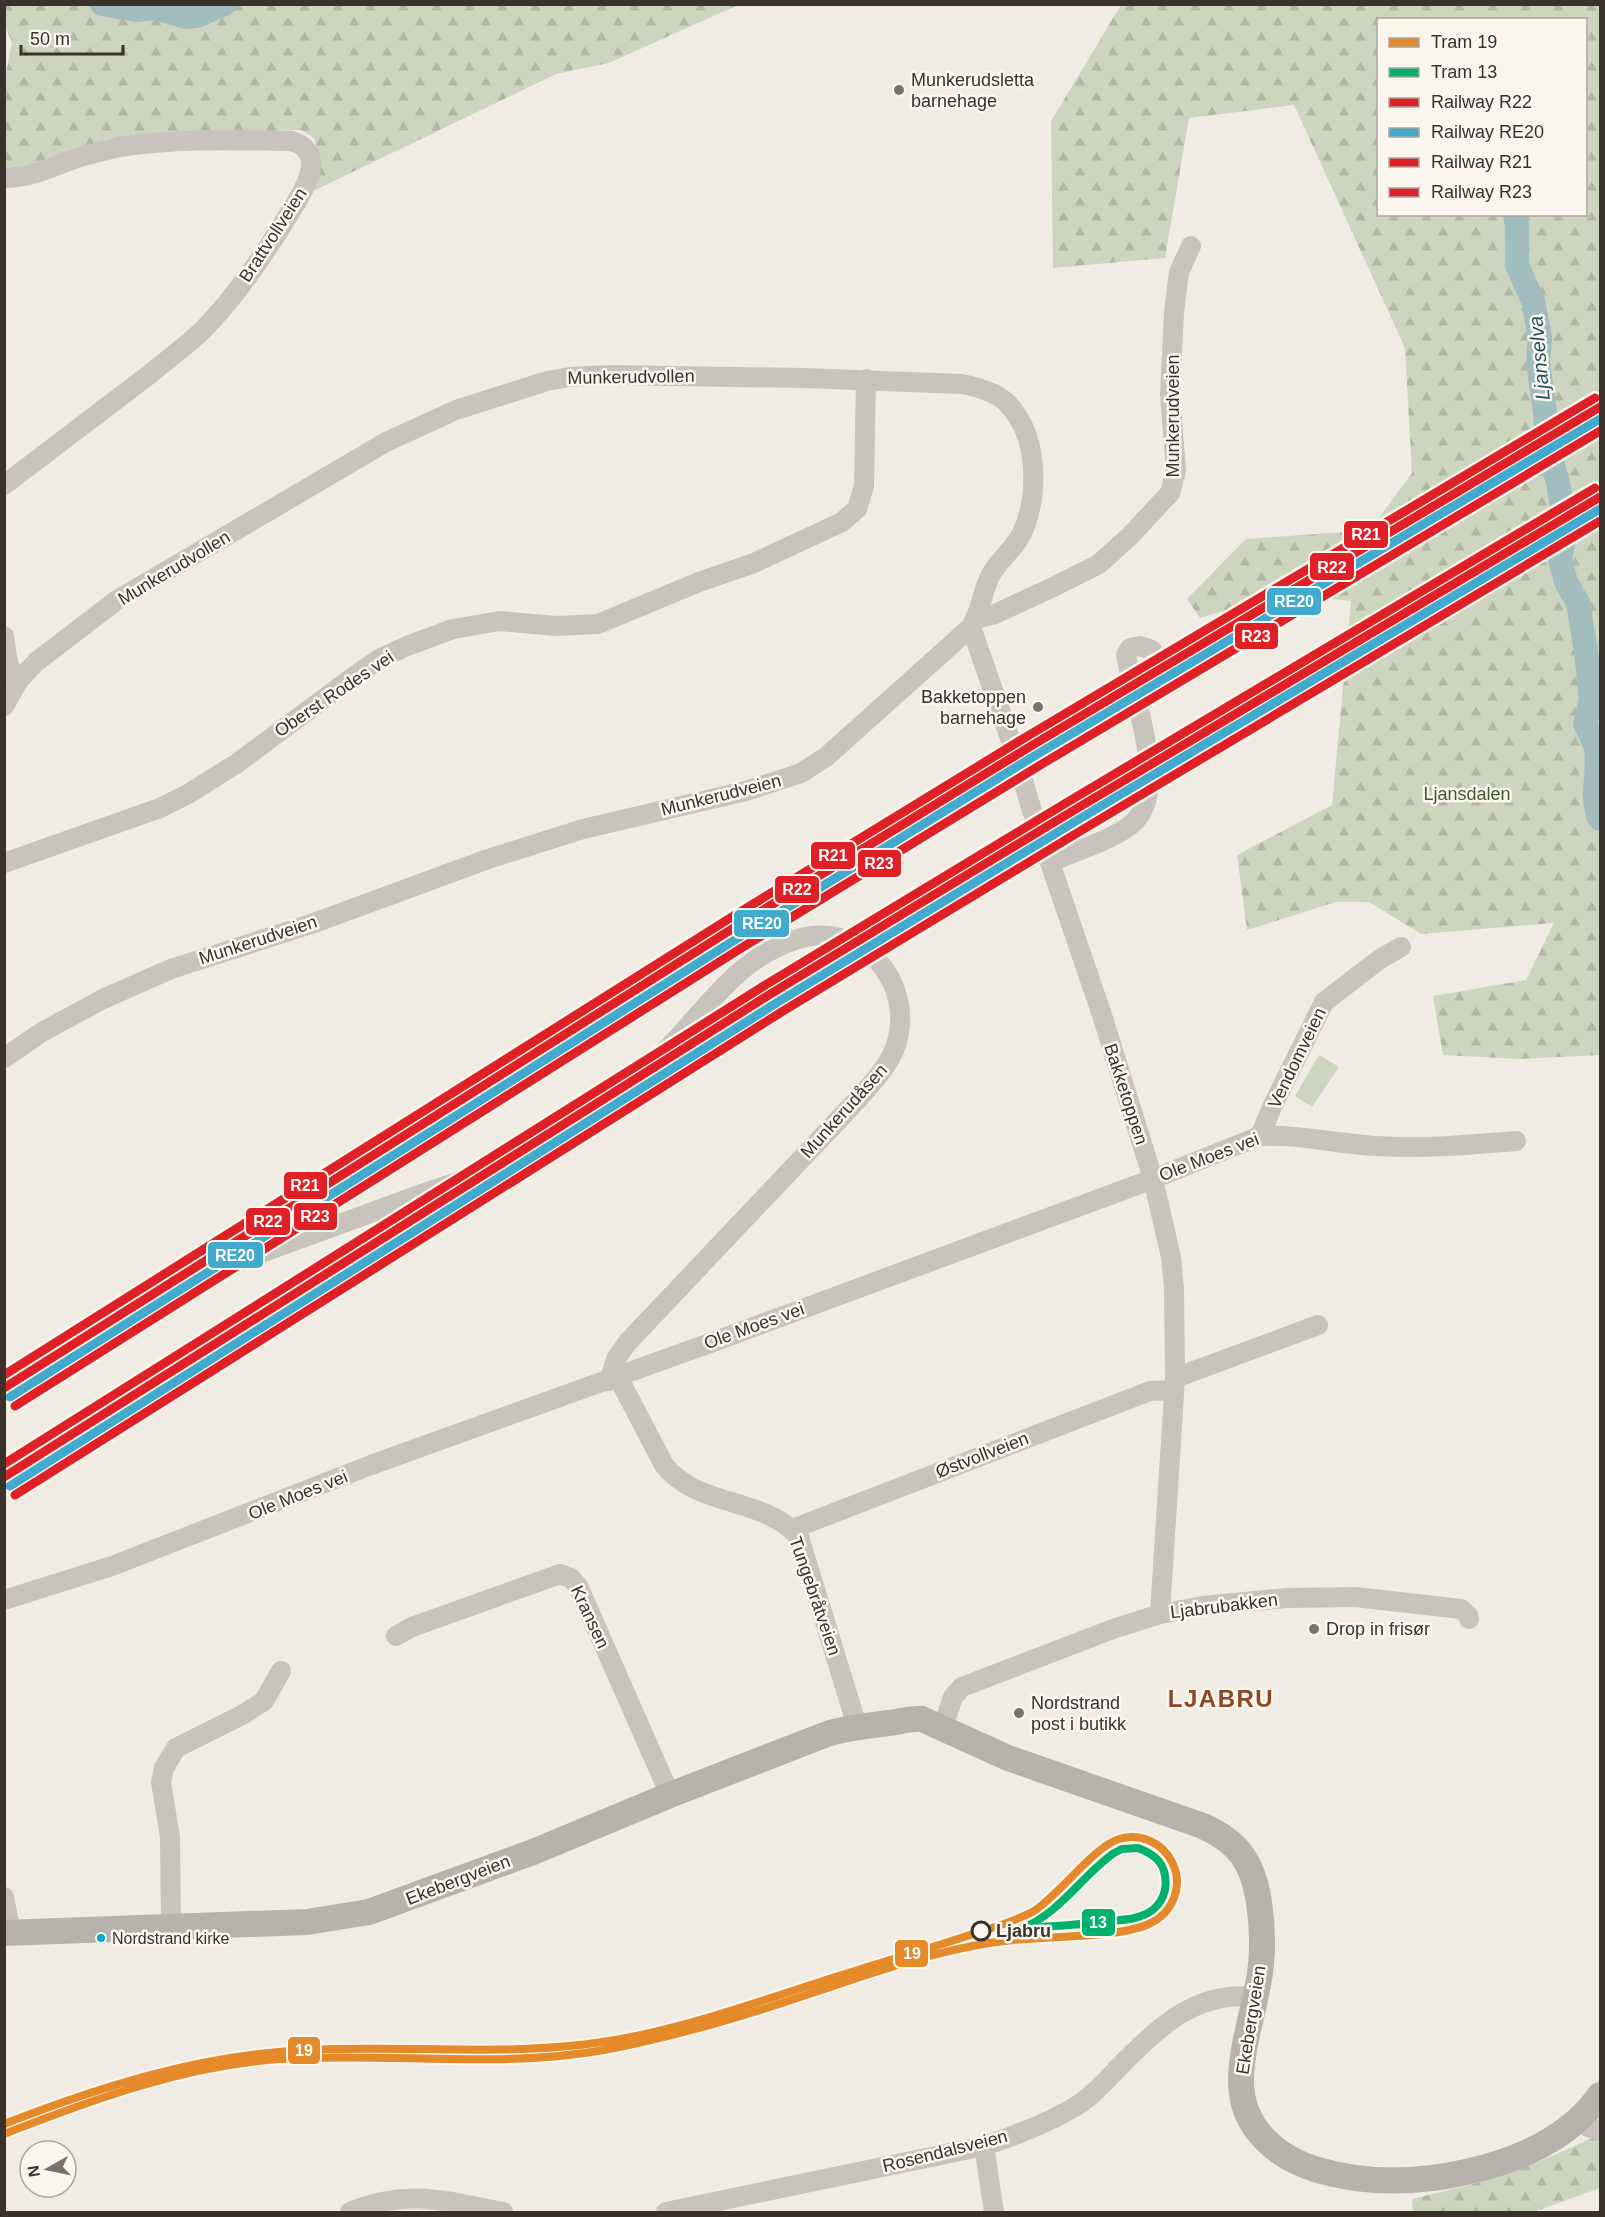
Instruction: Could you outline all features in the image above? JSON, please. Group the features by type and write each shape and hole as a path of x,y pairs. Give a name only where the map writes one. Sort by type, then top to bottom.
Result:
{"main road":[{"name":"Ekebergveien","path":"8,1932 307,1922 375,1910 533,1852 815,1738 857,1726 889,1723 920,1731 942,1730 1036,1768 1203,1826 1231,1842 1246,1859 1257,1892 1262,1946 1256,1997 1241,2075 1244,2100 1252,2121 1266,2141 1283,2156 1329,2173 1359,2178 1396,2180 1442,2177 1487,2167 1589,2125 1600,2095"}],"street":[{"name":"Brattvollveien","path":"4,178 26,175 101,151 151,143 200,140 300,143 306,148 311,169 308,182 274,238 236,292 201,331 131,389 4,485"},
{"name":"Munkerudveien","path":"4,1058 42,1032 102,999 171,969 314,923 521,848 583,829 746,791 801,773 826,756 974,623 1099,564 1168,497 1176,471 1170,394 1174,312 1179,272 1191,246"},
{"name":"Munkerudvollen","path":"4,706 19,680 36,662 85,623 144,583 386,442 456,410 529,386 570,377 680,375 962,384 974,386 1007,402 1022,422 1031,449 1032,492 1024,529 1019,540 992,572 982,593 974,623"},
{"name":"Oberst Rodes vei","path":"4,863 160,808 188,794 236,764 353,676 379,659 406,646 453,629 500,621 556,626 598,624 699,582 754,563 842,522 857,509 864,486 866,380"},
{"name":"Bakketoppen","path":"974,623 1050,861 1101,1011 1153,1179 1171,1257 1174,1288 1174,1384 1160,1614"},
{"path":"4,636 9,667 19,680"},
{"path":"1050,861 1119,832 1132,824 1145,809 1148,799 1148,760 1135,691"},
{"name":"Munkerudåsen","path":"4,1385 97,1328 173,1288 419,1195 468,1180 543,1150 577,1130 608,1106 638,1078 730,979 747,964 794,940 824,936 851,942 883,964 898,999 901,1014 897,1043 892,1056 884,1070 859,1098 627,1343 617,1357 614,1379"},
{"name":"Vendomveien","path":"1260,1136 1324,1002 1380,959 1401,946"},
{"name":"Ole Moes vei","path":"4,1600 112,1566 371,1465 614,1379 1153,1179 1260,1136 1279,1135 1378,1146 1470,1145 1516,1141"},
{"name":"Østvollveien","path":"792,1529 1150,1391 1174,1384 1318,1325"},
{"name":"Tungebråtveien","path":"614,1379 664,1465 673,1476 690,1487 781,1520 799,1537 857,1726"},
{"name":"Kransen","path":"396,1636 412,1627 526,1585 560,1574 571,1578 578,1586 670,1795"},
{"name":"Ljabrubakken","path":"942,1730 953,1697 962,1687 1113,1629 1160,1614 1203,1606 1286,1598 1355,1597 1461,1609 1469,1618"},
{"path":"171,1927 170,1836 161,1782 164,1768 176,1748 242,1715 264,1701 281,1671"},
{"path":"4,1897 8,1932"},
{"name":"Rosendalsveien","path":"666,2212 984,2146 1046,2122 1081,2103 1151,2036 1194,2006 1220,1997 1256,1997"},
{"path":"984,2146 994,2212"},
{"path":"350,2212 372,2203 409,2197 426,2197 503,2212"}],"green space":[{"path":"5,4 738,5 609,63 556,74 309,193 317,172 318,153 314,138 301,130 242,132 8,171 4,167 4,84 12,42 5,27"},
{"name":"Ljansdalen","path":"1121,5 1600,5 1600,1055 1520,1059 1443,1055 1433,996 1526,980 1554,923 1421,934 1369,902 1336,902 1247,930 1237,855 1332,805 1351,601 1283,593 1200,618 1187,599 1246,539 1370,530 1412,473 1405,348 1294,105 1189,118 1165,258 1053,268 1051,121"},
{"path":"1319,1055 1339,1067 1312,1107 1295,1096"},
{"path":"1600,2137 1600,2188 1534,2212 1413,2212 1412,2199 1481,2182"}],"waterway":[{"name":"Ljanselva","path":"102,4 136,10 155,8 186,17 197,16 224,4"},
{"name":"Ljanselva","path":"1515,216 1517,265 1533,301 1540,338 1538,363 1547,446 1558,482 1563,513 1563,544 1560,559 1566,582 1578,603 1586,651 1591,700 1585,724 1596,750 1595,802 1600,819"}],"tram line":[{"name":"19","path":"4,2124 115,2085 228,2058 306,2050 546,2048 614,2040 681,2025 1020,1918 1034,1911 1055,1894 1099,1851 1110,1843 1127,1837 1142,1838 1162,1849 1172,1862 1177,1880 1170,1906 1157,1919 1135,1929 1102,1934 1013,1940 961,1948 885,1969 733,2018 656,2039 564,2056 483,2059 321,2057 244,2063 140,2086 72,2108 4,2134"},
{"name":"13","path":"1138,1848 1156,1858 1164,1870 1165,1889 1161,1901 1153,1910 1130,1919 1020,1929 1047,1914 1114,1853 1122,1849 1138,1848"}],"rail line":[{"name":"R21","path":"4,1375 727,920 1026,737 1595,398"},
{"name":"R22","path":"4,1388 732,929 1031,746 1600,407"},
{"name":"RE20","path":"10,1397 738,938 1036,755 1600,419"},
{"name":"R23","path":"15,1406 743,947 1042,764 1600,431"},
{"name":"R21","path":"4,1464 767,984 1595,488"},
{"name":"R22","path":"4,1477 772,993 1600,497"},
{"name":"RE20","path":"10,1486 778,1002 1076,821 1600,509"},
{"name":"R23","path":"15,1495 783,1011 1600,521"}],"place":[{"name":"Munkerudsletta barnehage","path":"899,90"},
{"name":"Bakketoppen barnehage","path":"1038,707"},
{"name":"Drop in frisør","path":"1314,1629"},
{"name":"Nordstrand post i butikk","path":"1019,1713"},
{"name":"Ljabru","path":"981,1931"},
{"name":"Nordstrand kirke","path":"101,1938"}],"district":[{"name":"LJABRU","path":"1221,1699"}]}
